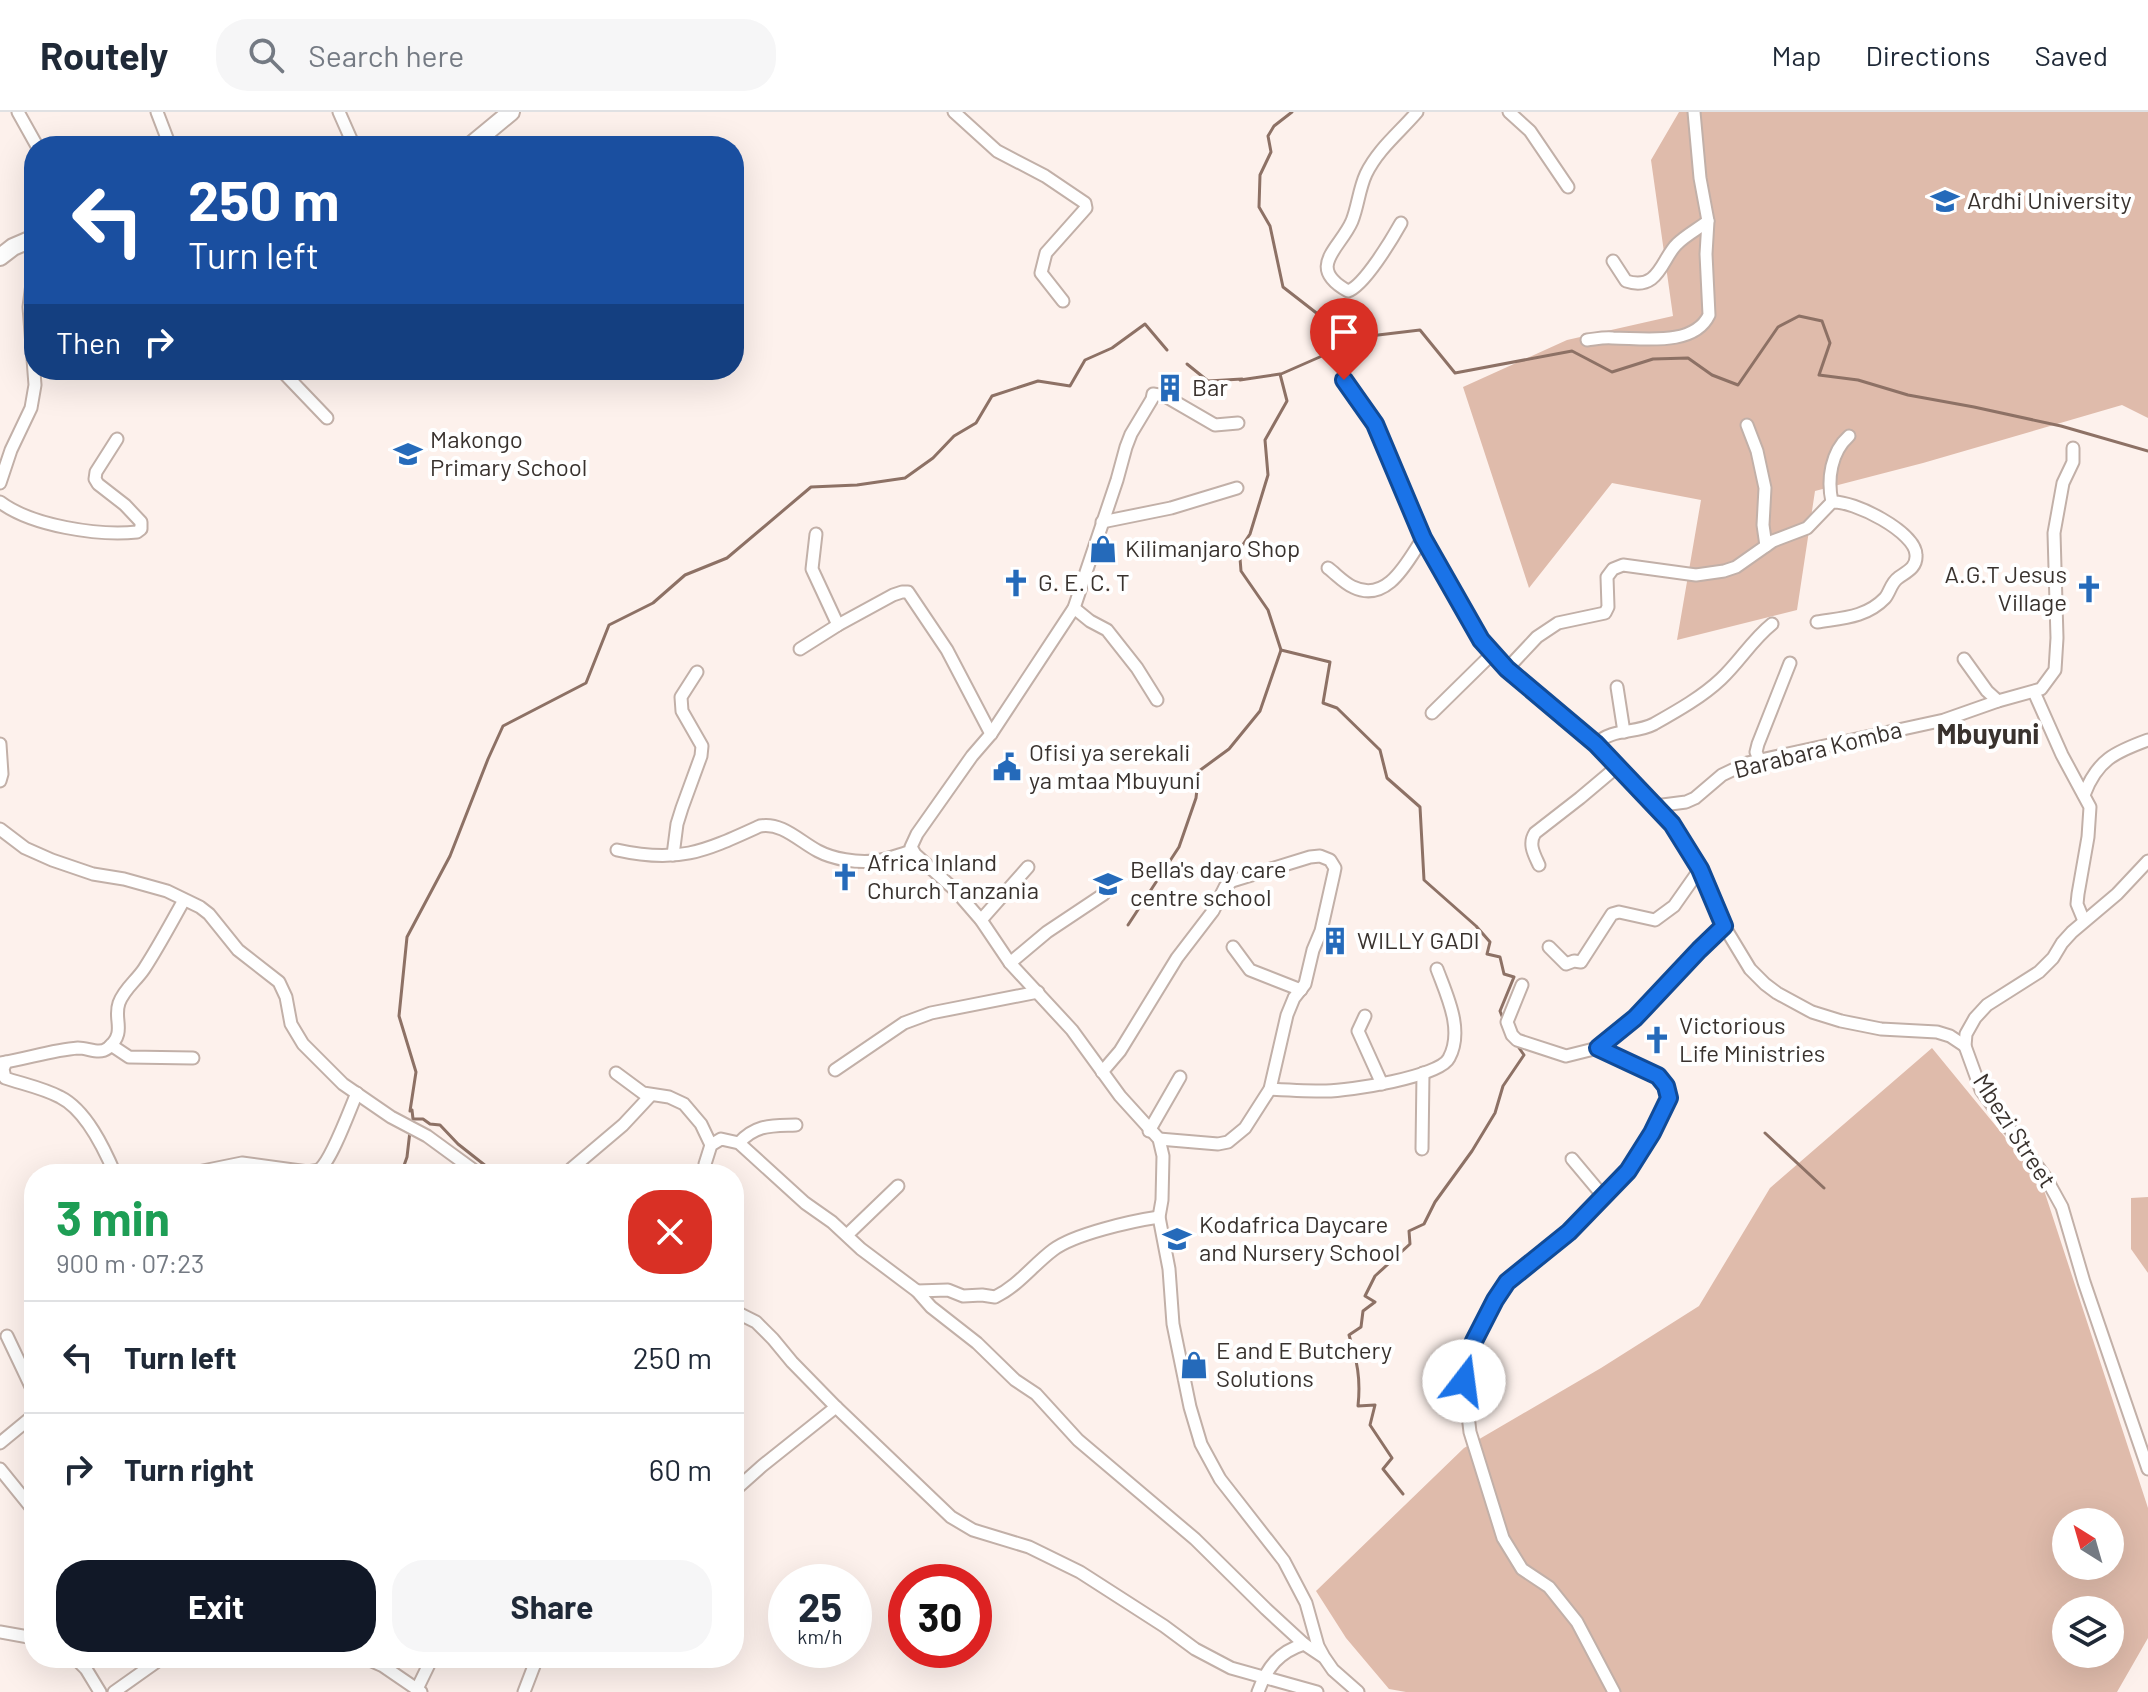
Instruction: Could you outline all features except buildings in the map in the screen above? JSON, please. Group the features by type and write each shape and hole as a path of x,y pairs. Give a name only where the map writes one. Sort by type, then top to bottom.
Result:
{"street":[{"path":"18,112 31,136"},
{"path":"157,112 166,136"},
{"path":"339,112 350,136"},
{"path":"482,136 511,112"},
{"path":"954,112 997,151 1045,176 1085,203 1086,208 1046,253 1042,262 1041,273 1063,301"},
{"path":"1401,223 1363,282 1354,290 1348,291 1333,279 1329,273 1328,257 1351,222 1367,172 1397,131 1417,112"},
{"path":"1509,112 1530,131 1568,187"},
{"path":"1587,340 1609,337 1654,340 1683,336 1697,331 1709,315 1708,221 1700,178 1694,112"},
{"path":"1613,261 1626,281 1635,283 1646,280 1662,269 1678,242 1708,221"},
{"path":"0,257 24,242"},
{"path":"0,483 11,450 31,408 35,380"},
{"path":"291,380 327,418"},
{"path":"1344,380 1375,424 1423,538 1481,640 1507,669 1596,744 1672,824 1700,869 1724,926 1750,969 1777,993 1812,1012 1881,1029 1937,1032 1965,1046"},
{"path":"1238,423 1215,425 1165,396 1153,394 1126,447 1085,582 1074,608 991,734 911,842 912,851 955,890 981,920 1010,963 1072,1030 1154,1135 1163,1156 1159,1217 1169,1269 1173,1324 1201,1444 1220,1479 1284,1561 1306,1603 1324,1657 1333,1670 1358,1692"},
{"path":"1747,425 1757,451 1765,488 1763,525 1766,546"},
{"path":"1832,502 1829,490 1833,457 1849,436"},
{"path":"0,502 22,514 75,531 137,532 141,529 141,522 95,479 96,472 117,439"},
{"path":"2073,448 2073,462 2063,483 2054,533 2055,670 2041,689 2034,692 2062,755 2090,807 2077,904 2084,921"},
{"path":"1102,522 1171,508 1237,488"},
{"path":"1507,669 1537,637 1558,623 1605,613 1608,607 1607,577 1615,567 1623,565 1703,575 1736,567 1773,541 1807,528 1832,502 1858,506 1889,524 1914,547 1916,560 1911,570 1896,579 1887,596 1877,604 1852,617 1817,622"},
{"path":"816,534 812,569 838,625"},
{"path":"1328,568 1354,588 1379,589 1402,571 1423,538"},
{"path":"800,649 893,595 908,592 947,650 991,734"},
{"path":"1074,608 1107,630 1157,700"},
{"path":"1596,744 1606,736 1650,726 1695,698 1720,680 1772,624"},
{"path":"1432,713 1492,654"},
{"path":"1964,659 1981,684 1998,701"},
{"path":"1760,761 1756,752 1758,744 1790,663"},
{"path":"673,855 682,808 701,756 702,746 682,711 681,697 697,672"},
{"path":"1617,687 1624,732"},
{"name":"Barabara Komba","path":"1655,806 1695,798 1722,775 1747,763 1944,720 2034,692"},
{"path":"2084,795 2094,773 2107,760 2148,740"},
{"path":"0,744 0,781"},
{"path":"1539,865 1532,850 1535,833 1618,766"},
{"path":"617,850 647,856 699,852 770,824 818,851 845,859 874,861 912,851"},
{"path":"0,829 25,848 52,860 93,874 167,891 200,907 238,950 279,982 286,997 291,1024 303,1044 343,1084 465,1164"},
{"path":"1102,1072 1120,1051 1157,987 1213,911 1225,887 1232,881 1320,856 1330,860 1335,868 1321,931 1306,981 1290,1005 1270,1089 1245,1128 1228,1142 1218,1144 1154,1135"},
{"name":"Mbezi Street","path":"2148,861 2117,894 2062,943 2039,972 1987,1005 1966,1034 1965,1046 1981,1090 2046,1178 2062,1207 2084,1282 2148,1469"},
{"path":"981,920 1028,867"},
{"path":"1549,947 1566,964 1581,962 1612,914 1619,912 1655,920 1674,906 1700,869"},
{"path":"1010,963 1047,932 1104,894"},
{"path":"110,1164 84,1115 75,1105 58,1095 5,1078 3,1062 80,1048 104,1051 111,1045 120,1028 117,1012 120,1002 142,972 184,900"},
{"path":"1522,985 1507,1022 1517,1040 1566,1056 1598,1048 1635,1018 1724,926"},
{"path":"1233,947 1250,970 1301,990"},
{"path":"1270,1089 1327,1091 1382,1084 1446,1063 1455,1033 1452,1008 1437,969"},
{"path":"835,1070 904,1023 931,1013 1038,992"},
{"path":"1365,1016 1358,1031 1382,1084"},
{"path":"111,1045 129,1057 193,1058"},
{"path":"1598,1048 1658,1076 1666,1086 1669,1098 1628,1171 1569,1232 1507,1282 1474,1341 1463,1368 1470,1432 1503,1538 1522,1569 1549,1587 1577,1622 1614,1692"},
{"path":"616,1073 643,1093 669,1097 684,1104 701,1124 711,1145"},
{"path":"1422,1149 1423,1073"},
{"path":"1154,1135 1180,1077"},
{"path":"323,1164 357,1093"},
{"path":"577,1164 623,1125 651,1095"},
{"path":"739,1143 747,1134 763,1127 796,1125"},
{"path":"705,1164 711,1145 721,1139 739,1143 805,1203 917,1291 931,1307 977,1343 1015,1380 1036,1394 1088,1449 1195,1539 1304,1644 1324,1657"},
{"path":"1572,1159 1603,1196"},
{"path":"847,1235 898,1186"},
{"path":"917,1291 948,1290 963,1296 995,1297 1068,1241 1159,1217"},
{"path":"744,1316 756,1322 836,1407 951,1517 973,1530 1029,1547 1080,1572 1195,1649 1231,1668 1317,1692"},
{"path":"7,1336 24,1372"},
{"path":"744,1482 836,1407"},
{"path":"0,1443 24,1423"},
{"path":"0,1469 24,1499"},
{"path":"0,1632 24,1636"},
{"path":"1258,1692 1263,1678 1280,1655 1304,1644"},
{"path":"85,1668 100,1692"},
{"path":"114,1692 148,1668"},
{"path":"386,1668 419,1690 428,1668"},
{"path":"524,1692 533,1668"}],"shaded area":[{"path":"1679,112 2148,112 2148,418 2122,405 1815,491 1797,610 1677,640 1701,500 1612,483 1529,588 1463,387 1567,340 1673,316 1651,160"},
{"path":"1932,1048 2041,1181 2148,1508 2148,1638 2117,1692 1406,1692 1389,1689 1346,1638 1316,1591 1464,1448 1699,1306 1770,1188"},
{"path":"2148,1197 2148,1273 2131,1249 2131,1198"}],"waterway":[{"path":"1292,112 1274,126 1268,136 1271,152 1260,175 1259,207 1270,226 1283,287 1328,322 1337,347"},
{"path":"1281,374 1353,338 1420,330 1455,373 1572,351 1612,372 1653,359 1688,358 1712,375 1738,385 1778,327 1799,316 1822,321 1830,343 1819,375 1858,380 1908,395 2061,426 2148,451"},
{"path":"410,1111 416,1072 399,1016 407,937 450,856 503,726 586,683 609,625 653,603 685,575 727,558 811,487 905,478 933,458 954,436 976,423 992,396 1038,381 1070,386 1085,360 1112,348 1145,324 1167,350"},
{"path":"1187,364 1208,381 1242,379"},
{"path":"1240,380 1280,374 1287,401 1265,440 1268,475 1250,534 1242,546 1241,571 1268,610 1281,650 1330,662 1323,703 1337,708 1380,750 1387,778 1420,807 1424,880 1476,926 1490,942 1487,954 1500,957 1504,974 1514,977 1500,1011 1504,1021"},
{"path":"1128,925 1179,847 1196,798 1199,771 1229,749 1260,711 1281,650"},
{"path":"1403,1494 1383,1469 1392,1458 1370,1425 1375,1405 1358,1406 1358,1370 1349,1335 1361,1327 1363,1311 1375,1302 1365,1296 1375,1276 1410,1244 1409,1231 1424,1224 1435,1202 1495,1113 1503,1086 1524,1055 1517,1045"},
{"path":"412,1110 413,1119 440,1125 483,1164"},
{"path":"405,1164 410,1131"},
{"path":"1765,1133 1824,1188"}],"place":[{"name":"Ardhi University","path":"1945,201"},
{"name":"Bar","path":"1170,388"},
{"name":"Makongo Primary School","path":"408,454"},
{"name":"Kilimanjaro Shop","path":"1103,549"},
{"name":"G. E. C. T","path":"1016,583"},
{"name":"A.G.T Jesus Village","path":"2089,589"},
{"name":"Ofisi ya serekali ya mtaa Mbuyuni","path":"1007,767"},
{"name":"Africa Inland Church Tanzania","path":"845,877"},
{"name":"Bella's day care centre school","path":"1108,884"},
{"name":"WILLY GADI","path":"1335,941"},
{"name":"Victorious Life Ministries","path":"1657,1040"},
{"name":"Kodafrica Daycare and Nursery School","path":"1177,1239"},
{"name":"E and E Butchery Solutions","path":"1194,1365"}],"district":[{"name":"Mbuyuni","path":"1988,734"}],"route":[{"path":"1344,380 1375,424 1423,538 1481,640 1507,669 1596,744 1672,824 1700,869 1724,926 1635,1018 1598,1048 1658,1076 1666,1086 1669,1098 1628,1171 1569,1232 1507,1282 1474,1341 1463,1368 1464,1381"}]}
